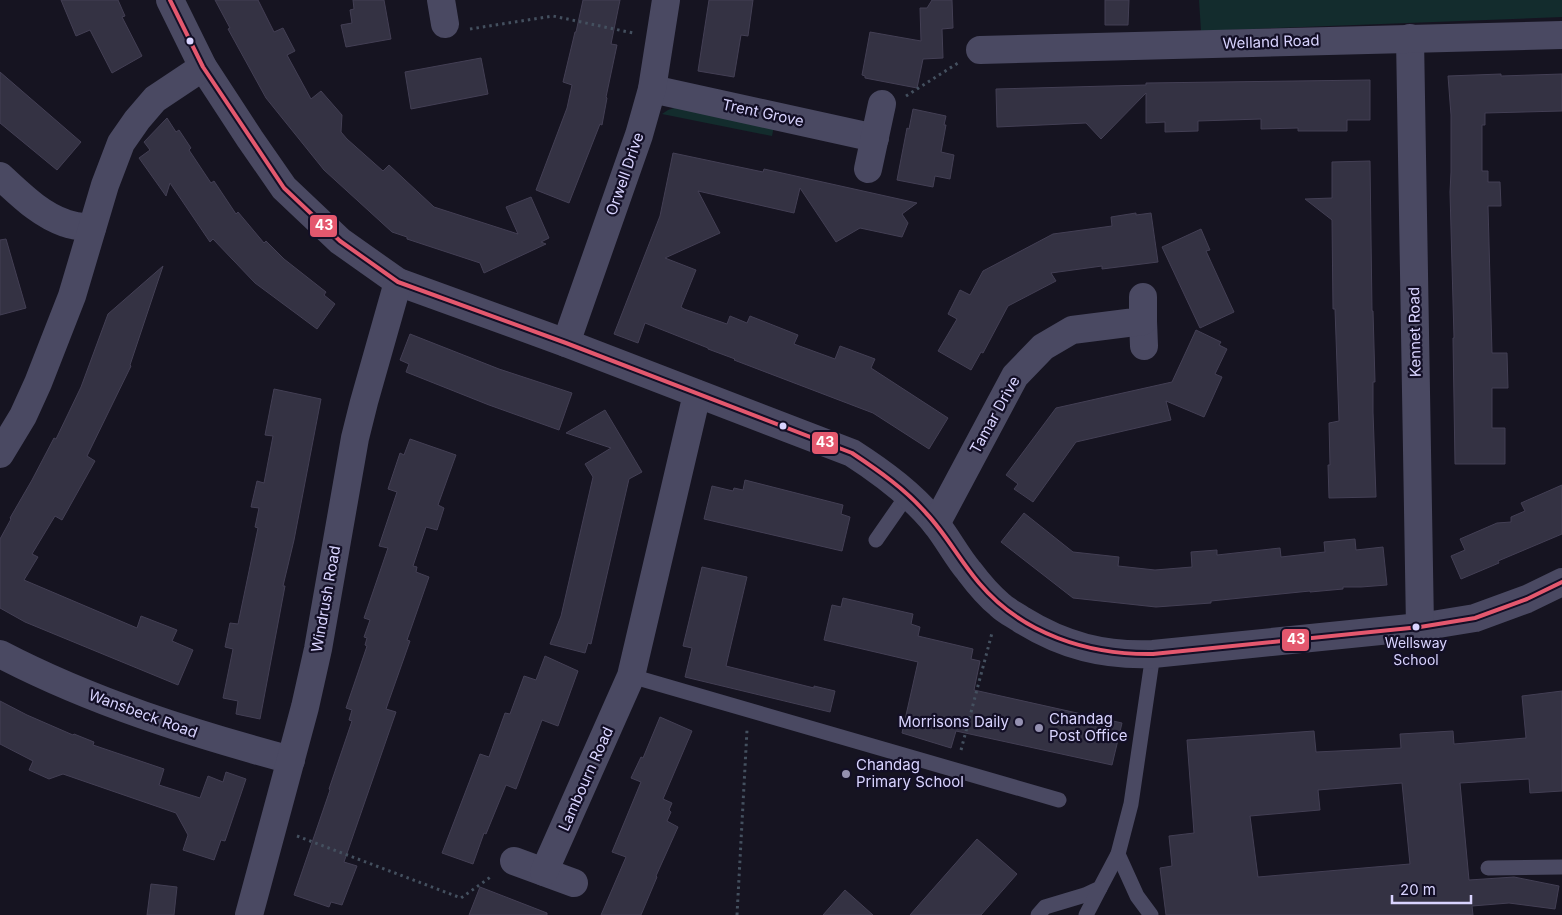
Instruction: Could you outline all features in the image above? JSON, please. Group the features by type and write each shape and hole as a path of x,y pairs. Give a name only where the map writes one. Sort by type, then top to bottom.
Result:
{"street":[{"path":"170,0 202,67 284,188 340,241 398,282 566,343 852,453 884,473 908,494 936,524 968,571 1000,605 1039,630 1065,642 1094,650 1119,654 1153,654 1420,627 1475,618 1528,599 1562,582"},
{"name":"Orwell Drive","path":"566,343 639,135 652,89 666,0"},
{"name":"Welland Road","path":"980,50 1562,35"},
{"name":"Kennet Road","path":"1410,38 1420,627"},
{"path":"0,454 23,416 72,296 105,185 121,143 137,120 155,100 202,67"},
{"name":"Trent Grove","path":"652,89 875,138"},
{"path":"868,169 882,104"},
{"path":"0,176 32,205 48,216 66,223 92,228"},
{"name":"Windrush Road","path":"250,915 305,707 318,649 355,438 398,282"},
{"name":"Tamar Drive","path":"936,524 1015,376 1043,347 1072,330 1144,321"},
{"name":"Lambourn Road","path":"544,872 631,676 697,394"},
{"name":"Wansbeck Road","path":"0,654 71,688 140,714 221,741 291,760"},
{"path":"514,861 574,883"}],"lane":[{"path":"876,540 908,494"},
{"path":"1086,915 1118,854 1132,804 1153,654"},
{"path":"631,676 1059,800"},
{"path":"1118,854 1137,896 1151,915"},
{"path":"1488,868 1562,867"},
{"path":"1038,915 1045,907 1085,895 1100,888"}],"path":[{"path":"443,12 460,30 553,16 661,39"},
{"path":"882,104 899,100 980,50"},
{"path":"956,770 1000,605"},
{"path":"737,915 748,710"},
{"path":"273,827 461,898 514,861"}],"green space":[{"path":"1199,0 1562,0 1562,17 1201,31"},
{"path":"677,107 774,126 772,136 662,114"}],"building":[{"path":"61,0 118,0 125,16 122,17 142,56 112,73 90,30 76,36"},
{"path":"215,0 258,0 274,32 283,28 295,51 287,55 311,99 321,91 342,115 341,132 383,171 389,165 434,207 518,234 506,207 531,197 549,238 541,242 546,244 484,273 480,263 407,239 407,237 392,232 324,170 266,98 228,29 230,28"},
{"path":"353,0 384,0 391,39 346,47 341,25 352,23 350,10 354,9"},
{"path":"583,0 620,0 611,44 617,45 602,125 600,124 569,203 536,190 567,108 572,85 563,82"},
{"path":"709,0 753,0 748,36 741,35 734,77 698,71"},
{"path":"932,0 952,0 953,28 942,29 943,58 923,59 917,88 865,78 862,75 870,32 921,41 920,8 927,8"},
{"path":"1105,0 1129,0 1128,25 1105,25"},
{"path":"481,58 488,94 411,109 405,72"},
{"path":"0,72 81,142 57,170 0,123"},
{"path":"1501,74 1501,76 1562,74 1562,111 1485,113 1485,125 1482,125 1482,171 1488,171 1488,182 1500,182 1501,206 1488,206 1492,353 1507,353 1508,388 1492,388 1492,428 1505,428 1505,464 1455,464 1450,192 1451,115 1448,76"},
{"path":"1370,80 1370,120 1347,120 1347,131 1298,131 1298,128 1261,129 1261,119 1198,121 1198,131 1165,132 1165,122 1146,123 1146,93 1101,139 1086,123 997,127 996,89 1146,85 1146,83"},
{"path":"913,109 946,116 941,152 954,155 950,179 935,176 933,187 897,180 907,128 909,129"},
{"path":"167,118 176,132 179,130 191,148 189,150 211,183 214,181 236,214 238,212 264,243 266,241 284,259 326,292 324,295 335,304 317,329 255,283 213,239 210,242 170,183 166,196 139,158 150,150 144,142"},
{"path":"673,153 763,172 764,169 917,203 902,214 908,223 902,237 860,228 836,242 800,188 794,213 698,191 720,233 665,258 696,270 681,307 684,309 727,324 730,316 747,323 750,316 798,335 794,344 835,359 840,346 875,359 871,368 948,418 929,449 873,413 734,360 645,323 638,343 614,334 660,216"},
{"path":"1370,161 1376,497 1329,498 1329,423 1339,421 1335,309 1333,309 1332,220 1305,199 1332,198 1332,162"},
{"path":"1136,213 1136,215 1151,213 1158,262 1102,269 1102,266 1051,273 1056,281 1008,306 983,353 981,352 971,370 938,351 957,319 948,314 960,290 970,295 983,271 1053,234 1112,226 1111,217"},
{"path":"1201,229 1210,250 1206,251 1234,312 1200,328 1162,247"},
{"path":"6,239 26,308 0,315 0,240"},
{"path":"163,266 131,366 87,456 95,461 62,520 55,516 32,554 38,557 24,580 137,628 141,616 177,630 172,641 193,650 178,685 25,622 0,608 0,539 10,518 54,438 56,439 81,387 108,314"},
{"path":"1196,330 1221,342 1219,345 1227,349 1215,374 1222,377 1204,417 1166,401 1171,420 1076,442 1033,502 1014,489 1018,484 1006,475 1056,408 1172,382"},
{"path":"410,334 499,369 572,393 559,430 406,372 409,364 400,360"},
{"path":"274,389 321,399 294,540 283,586 285,586 260,719 236,714 238,701 223,698 233,649 225,647 230,623 238,624 258,528 255,527 259,508 251,507 257,481 264,483 273,436 265,435"},
{"path":"605,410 642,472 629,479 591,644 588,643 585,653 550,644 561,616 593,477 585,464 611,448 566,433"},
{"path":"410,439 456,455 438,505 444,508 437,530 426,527 413,566 417,567 416,572 429,577 407,640 410,641 386,709 396,712 344,862 357,866 342,905 331,902 329,907 294,895 352,721 349,720 352,710 346,708 367,646 365,645 367,638 364,637 370,620 364,618 388,548 379,546 397,492 388,489 400,453 404,455"},
{"path":"745,480 843,505 841,514 850,517 842,551 704,519 712,486 733,491 734,488 743,490"},
{"path":"1562,485 1562,534 1461,579 1451,556 1465,550 1460,539 1497,523 1511,522 1511,517 1525,511 1521,503"},
{"path":"1024,513 1073,552 1119,557 1118,566 1155,570 1192,567 1191,552 1217,550 1217,555 1280,548 1281,557 1325,552 1324,542 1355,539 1356,550 1383,547 1387,585 1343,587 1343,589 1156,607 1073,598 1001,542"},
{"path":"702,567 747,577 726,666 814,688 814,686 835,691 830,712 685,677 692,648 683,646"},
{"path":"843,598 913,614 911,624 920,627 918,636 973,649 971,659 980,661 974,690 1122,723 1112,765 956,731 951,748 902,733 918,662 824,640 832,605 841,607"},
{"path":"545,656 578,671 558,726 542,720 516,789 506,785 486,834 484,833 473,864 442,853 480,754 489,757 505,713 510,714 524,676 536,680"},
{"path":"1562,691 1562,791 1530,793 1529,779 1460,783 1469,880 1514,877 1559,886 1555,909 1509,903 1472,906 1473,915 1166,915 1160,868 1172,866 1169,836 1194,833 1187,740 1314,731 1316,752 1401,748 1400,734 1453,731 1454,744 1526,738 1522,696","holes":["1402,783 1410,864 1258,877 1250,816 1320,810 1318,790"]},
{"path":"0,701 27,715 94,742 93,745 164,769 159,785 200,798 208,776 223,782 226,772 246,779 225,841 221,840 214,860 183,850 188,835 176,813 63,774 49,779 29,770 33,761 0,744"},
{"path":"660,717 692,731 663,799 672,803 667,821 678,827 641,915 601,915 626,857 612,852 641,782 631,778 641,757 643,758"},
{"path":"977,839 1017,874 981,915 910,915"},
{"path":"151,884 177,887 174,915 147,915"},
{"path":"480,887 547,913 547,915 469,915"},
{"path":"845,890 873,915 823,915"}],"transit line":[{"name":"43","path":"170,0 203,67 284,188 340,241 398,282 566,343 852,453 891,481 918,504 940,530 972,575 996,601 1015,616 1058,638 1104,651 1153,654 1420,627 1475,618 1527,599 1562,582"}],"place":[{"name":"Wellsway School","path":"1416,627"},
{"name":"Morrisons Daily","path":"1019,722"},
{"name":"Chandag Post Office","path":"1039,728"},
{"name":"Chandag Primary School","path":"846,774"}]}
